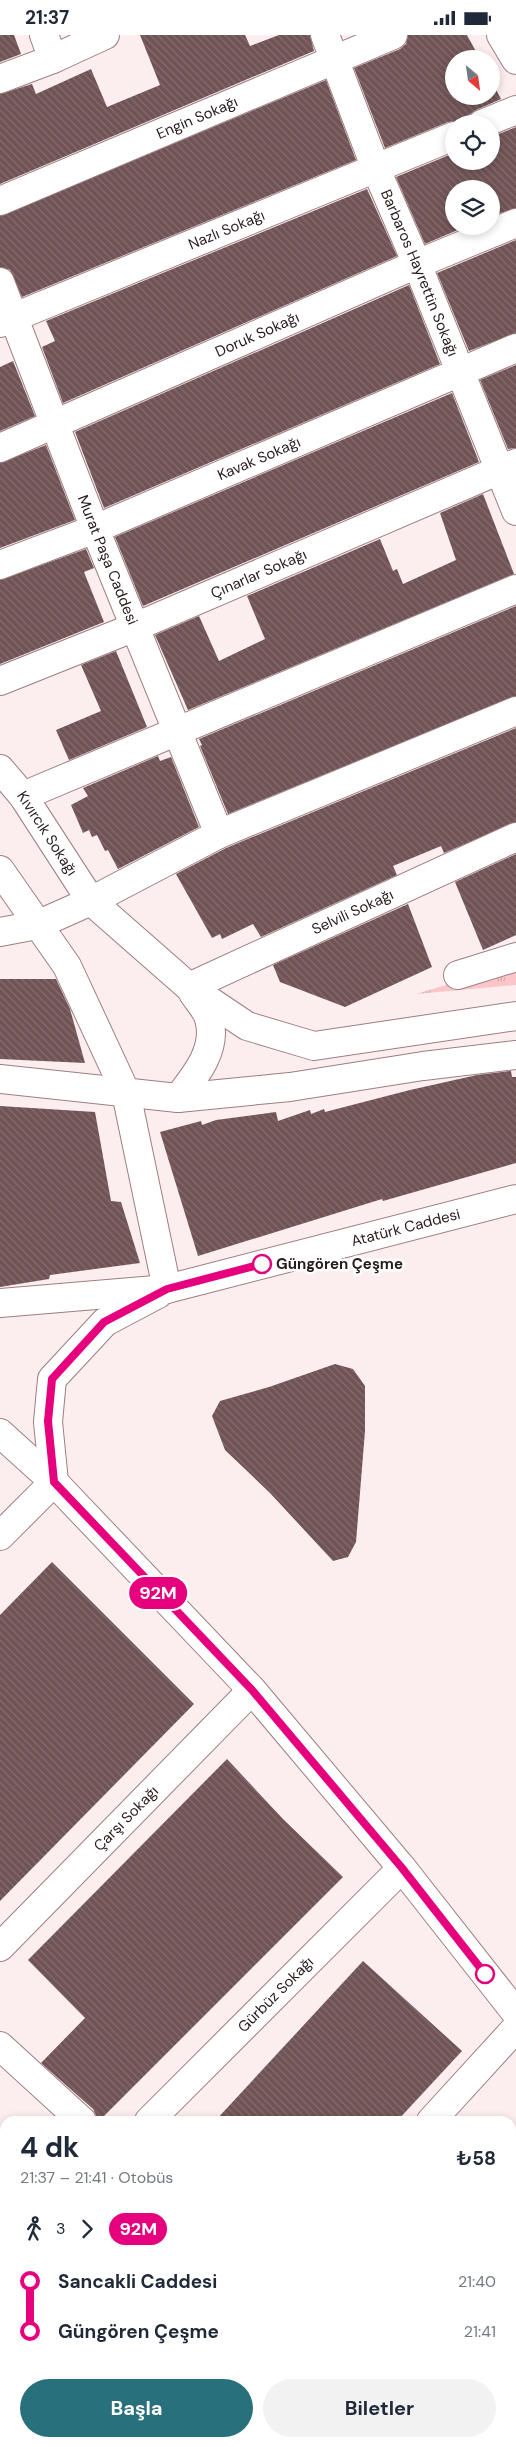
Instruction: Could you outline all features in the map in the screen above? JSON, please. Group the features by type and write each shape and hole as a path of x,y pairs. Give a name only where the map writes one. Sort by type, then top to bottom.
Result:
{"street":[{"path":"0,79 48,47 104,35"},
{"name":"Engin Sokağı","path":"0,201 330,47 393,35"},
{"path":"501,35 516,60"},
{"name":"Barbaros Hayrettin Sokağı","path":"330,47 376,169 460,371 508,466 516,511"},
{"path":"500,116 516,109"},
{"name":"Nazlı Sokağı","path":"7,320 445,140"},
{"name":"Doruk Sokağı","path":"0,448 417,264 516,223"},
{"name":"Murat Paşa Caddesi","path":"0,282 7,320 55,425 175,731 219,834"},
{"name":"Kavak Sokağı","path":"0,565 95,529 516,348"},
{"name":"Çınarlar Sokağı","path":"0,681 135,627 508,466"},
{"path":"23,796 516,589"},
{"path":"0,932 37,925 91,901 219,834 516,711"},
{"name":"Kıvırcık Sokağı","path":"0,769 23,796 91,901 189,987"},
{"name":"Selvili Sokağı","path":"189,987 516,837"},
{"path":"0,870 67,966 126,1093 167,1289 104,1322 52,1379 48,1421 54,1482"},
{"path":"458,975 516,957"},
{"path":"189,987 247,1026 314,1046 516,1015"},
{"path":"178,1098 202,1063 211,1043 209,1018 189,987"},
{"path":"0,1079 178,1098 290,1087 423,1066 516,1055"},
{"name":"Atatürk Caddesi","path":"0,1303 167,1289 516,1199"},
{"path":"0,1433 54,1482 252,1690 402,1868 516,2013"},
{"path":"0,1537 54,1482"},
{"name":"Çarşı Sokağı","path":"0,1947 252,1690"},
{"name":"Gürbüz Sokağı","path":"154,2116 402,1868"},
{"path":"436,2116 516,2028"},
{"path":"0,2046 77,2116"}],"green space":[{"path":"516,964 516,985 416,994"}],"building":[{"path":"0,35 14,35 21,54 0,62"},
{"path":"140,35 245,35 250,46 279,35 310,35 314,51 0,184 0,94 32,84 36,94 91,69 107,107 160,85"},
{"path":"408,35 467,35 475,50 445,50 445,105 487,105 469,115 445,115 445,123 385,148 354,68 400,49 406,44"},
{"path":"326,80 356,160 22,297 10,270 0,267 0,216"},
{"path":"516,127 516,208 500,213 500,180 445,180 446,235 425,244 396,177 445,157 445,170 500,170 500,133"},
{"path":"367,189 397,256 63,403 42,347 55,341 46,321"},
{"path":"516,240 516,333 469,351 437,273"},
{"path":"409,285 440,364 104,508 75,432"},
{"path":"13,361 35,416 0,431 0,367"},
{"path":"516,365 516,448 508,449 480,380"},
{"path":"452,393 479,462 143,606 115,537"},
{"path":"46,445 75,520 0,548 0,463"},
{"path":"483,494 514,574 188,710 155,635 199,616 219,661 265,639 247,596 380,539 393,571 397,569 403,584 456,560 440,513"},
{"path":"86,549 94,568 84,572 104,622 0,664 0,580"},
{"path":"516,606 516,696 228,814 200,746 202,745 199,739"},
{"path":"116,651 147,727 69,760 56,730 101,711 81,665"},
{"path":"516,728 516,822 444,853 441,846 393,866 397,875 261,937 253,924 222,939 220,934 212,938 176,874 226,848"},
{"path":"158,756 160,761 171,757 199,827 118,869 108,850 105,851 97,835 92,837 89,830 83,833 71,805 88,796 83,788"},
{"path":"516,854 516,935 483,950 455,882"},
{"path":"408,904 432,967 345,1007 280,982 273,965"},
{"path":"0,979 56,979 70,1009 85,1063 0,1059"},
{"path":"511,1071 512,1077 516,1077 516,1163 383,1201 382,1199 198,1256 160,1132 201,1121 202,1125 216,1120 276,1112 278,1121 310,1110 311,1114 324,1109 325,1112 477,1075"},
{"path":"0,1106 95,1112 111,1201 121,1202 140,1263 50,1275 49,1279 0,1287"},
{"path":"335,1364 353,1369 365,1386 365,1431 356,1542 348,1557 333,1561 270,1493 225,1450 212,1416 220,1401 269,1387"},
{"path":"52,1562 194,1704 0,1901 0,1615"},
{"path":"227,1759 283,1819 343,1877 104,2116 96,2116 93,2109 41,2063 85,2018 28,1960"},
{"path":"363,1961 462,2051 402,2116 220,2116"}],"bus line":[{"name":"92M","path":"262,1264 167,1289 104,1322 52,1379 48,1421 54,1482 252,1690 402,1868 485,1974"}],"place":[{"name":"Güngören Çeşme","path":"262,1264"}]}
